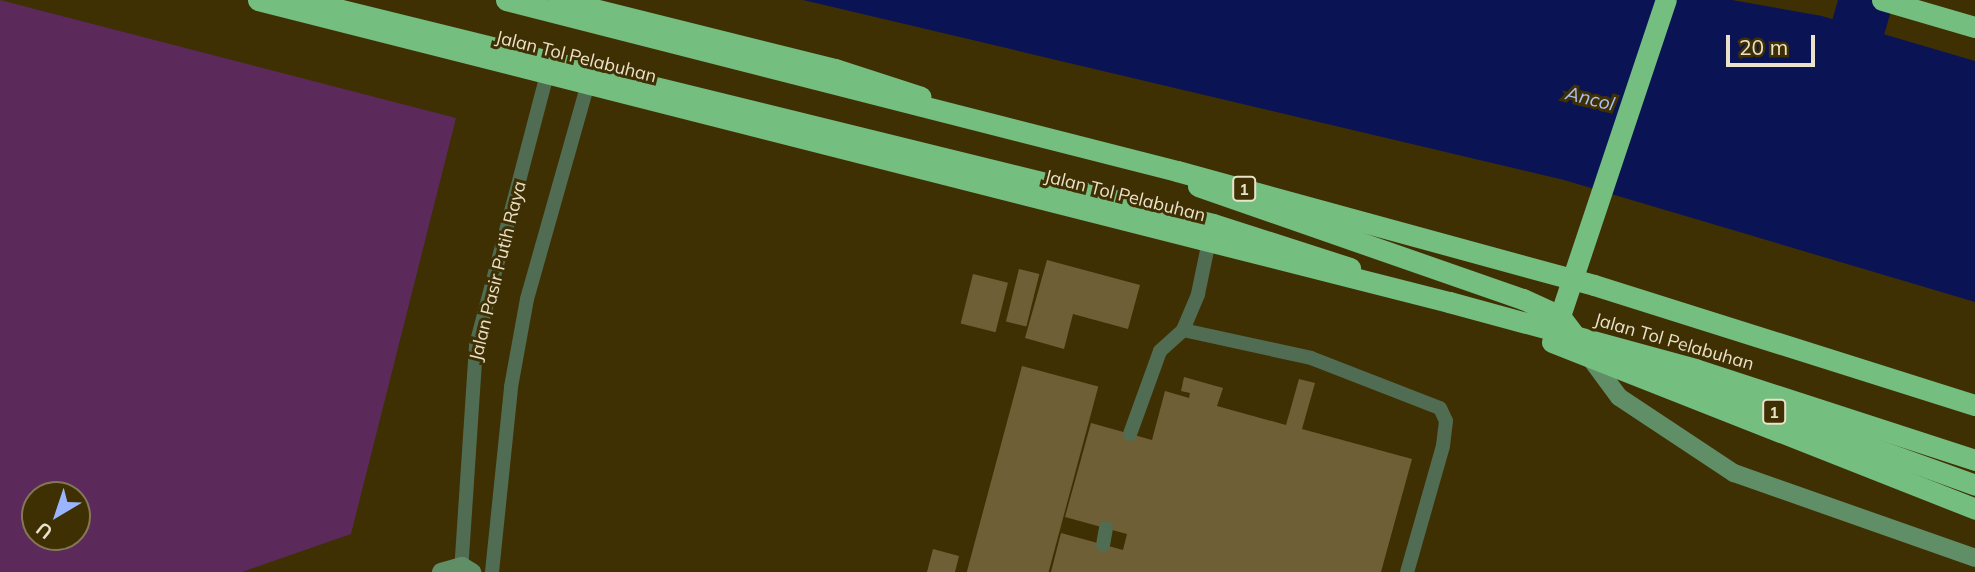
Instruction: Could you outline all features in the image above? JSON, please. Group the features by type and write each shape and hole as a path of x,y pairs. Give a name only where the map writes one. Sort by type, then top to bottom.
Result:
{"highway":[{"name":"Jalan Tol Pelabuhan","path":"258,0 1449,302 1695,369 1975,460"},
{"path":"301,0 1213,224 1501,316 1575,336"},
{"name":"Jalan Tol Pelabuhan","path":"506,0 1150,164 1581,281 1975,405"},
{"path":"558,0 835,69 1169,176 1502,292 1560,316 1666,0"},
{"path":"1882,0 1975,27"},
{"path":"1501,316 1508,308 1502,292"},
{"path":"1449,302 1975,509"},
{"name":"1","path":"1560,316 1575,336 1624,358 1975,485"}],"street":[{"path":"1575,336 1619,397 1734,473 1975,558"},
{"name":"Jalan Pasir Putih Raya","path":"441,572 465,570"}],"lane":[{"name":"Jalan Pasir Putih Raya","path":"465,570 476,345 551,62"},
{"path":"492,572 511,387 527,299 591,72"},
{"path":"1130,434 1160,351 1183,330 1198,294 1213,224"},
{"path":"1183,330 1311,358 1440,408 1446,421 1443,446 1407,572"},
{"path":"1103,545 1107,528"}],"shaded area":[{"path":"0,0 456,118 351,534 242,572 0,572"}],"water":[{"name":"Ancol","path":"803,0 1732,0 1822,16 1975,61 1975,302 1564,180"}],"building":[{"path":"1047,260 1140,285 1128,329 1073,314 1064,349 1025,338"},
{"path":"1019,269 1039,274 1026,326 1006,321"},
{"path":"973,274 1008,283 996,332 961,323"},
{"path":"1022,366 1098,386 1049,572 967,572"},
{"path":"1184,377 1223,388 1217,406 1286,425 1299,379 1315,383 1302,429 1412,459 1381,572 1051,572 1061,533 1123,550 1127,534 1065,517 1091,423 1152,440 1165,391 1189,398 1190,393 1181,391"},
{"path":"933,549 959,556 955,572 927,572"}],"waterway":[{"path":"1838,100 1866,0"}]}
